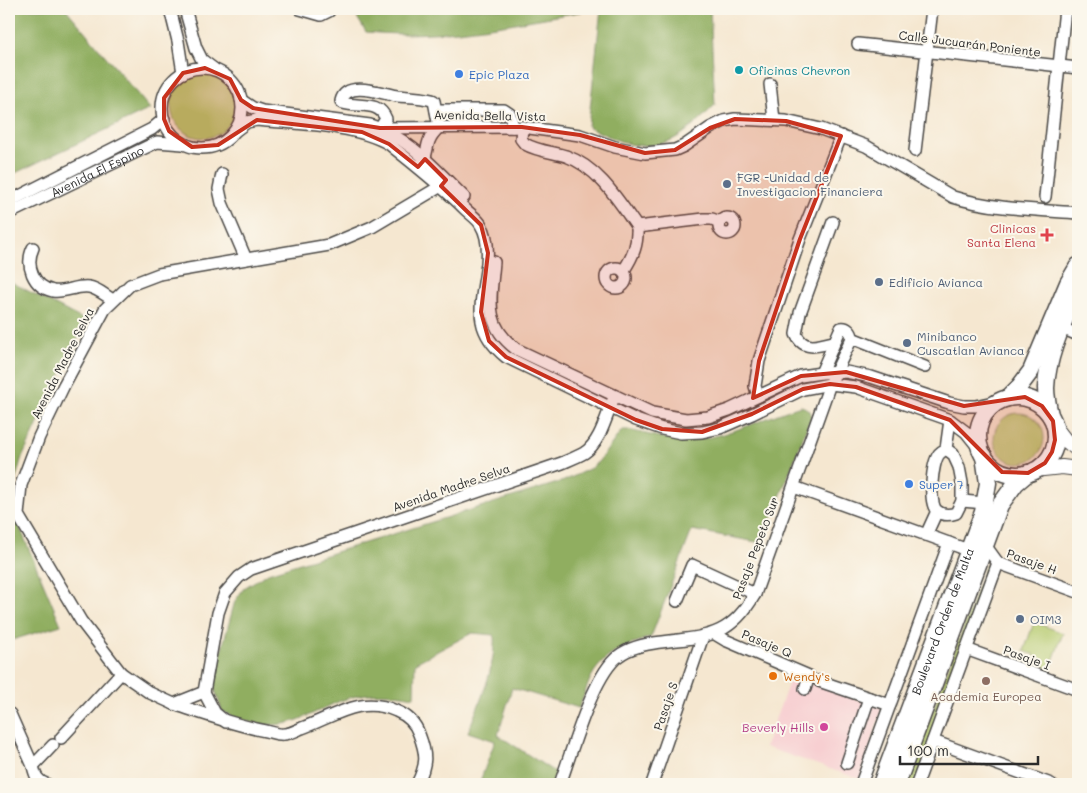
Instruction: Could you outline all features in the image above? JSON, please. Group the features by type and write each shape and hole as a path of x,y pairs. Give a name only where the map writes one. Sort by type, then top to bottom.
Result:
{"highway":[{"path":"1078,266 1068,282 1031,371 1025,381 986,412 980,424 978,438 983,454 990,464 1002,472 1016,474 1031,471 1045,463 1052,452 1055,440 1047,397 1047,377 1062,328 1078,292"},
{"path":"1003,400 1017,397 1031,399 1042,406 1052,421"},
{"name":"Boulevard Orden de Malta","path":"881,784 985,502 988,483 983,454"},
{"name":"Boulevard Orden de Malta","path":"896,784 1000,504 1012,487 1031,471"}],"main road":[{"path":"1052,421 1065,440 1078,450"},
{"path":"1031,471 1062,467 1078,468"}],"street":[{"path":"170,9 183,73"},
{"path":"185,9 196,48 202,60 223,74 235,85 242,100 241,116 235,131"},
{"path":"188,22 191,9"},
{"path":"300,9 321,15 329,11 328,9"},
{"path":"915,151 932,9"},
{"path":"1044,197 1065,9"},
{"name":"Calle Jucuarán Poniente","path":"858,44 1078,68"},
{"path":"216,70 199,68 183,73 174,79 166,93 162,109 164,119 174,136 186,144 198,148 211,147 224,141 247,122 257,120 351,130 380,138 422,163"},
{"path":"770,84 774,120"},
{"path":"380,128 386,119 380,110 372,106 343,103 343,96 346,93 357,90 376,90 395,96 434,101 439,127 428,143 422,163"},
{"path":"242,100 253,108 262,111 370,125 395,136 422,163 484,217 491,231 495,251 491,312 495,326 500,334 516,348 652,413 692,419 708,417 729,410 801,376 835,372 846,372 871,377 964,406 976,406 1003,400"},
{"path":"436,110 504,110 510,114 524,144 567,156 594,172 622,205 636,227 637,241 633,255 624,270"},
{"name":"Avenida El Espino","path":"164,119 152,129 10,201 10,206 14,211 157,142 186,144"},
{"name":"Avenida Bella Vista","path":"380,128 439,127 468,130 517,127 580,135 626,150 645,153 675,150 724,121 735,119 786,120 841,136 883,154 954,197 1012,210 1078,213"},
{"path":"758,396 755,386 759,361 800,239 841,136"},
{"path":"222,174 219,189 222,203 246,259"},
{"path":"444,183 481,225 484,231 488,253 481,312 483,328 489,341 506,357 610,408 662,429 681,433 702,432 720,428 803,389 830,384 856,387 950,420 966,432 983,454"},
{"name":"Avenida Madre Selva","path":"417,784 425,769 425,749 418,730 413,722 403,714 384,705 365,704 284,734 226,722 174,704 150,693 121,673 81,621 18,515 21,485 39,437 64,385 105,309 130,285 159,274 329,245 372,227 444,183"},
{"path":"636,227 704,219 720,222"},
{"path":"833,222 800,313 796,334 802,344 810,346 833,342"},
{"path":"33,248 29,257 33,277 42,286 54,291 89,287 113,300"},
{"path":"821,373 833,342 841,328 851,332 852,338 926,367"},
{"path":"1062,328 1078,335"},
{"name":"Pasaje Pepeto Sur","path":"560,784 597,683 615,658 644,645 715,634 735,622 746,610 755,594 830,384 852,338"},
{"name":"Avenida Madre Selva","path":"204,692 218,613 225,592 251,569 577,457 593,445 614,396"},
{"path":"946,449 953,454 959,467 962,483 962,501 956,513 948,515 937,511 932,503 934,466 940,454 946,449 950,420"},
{"path":"794,487 968,550"},
{"path":"962,501 985,502"},
{"path":"926,535 937,511"},
{"path":"861,784 949,543"},
{"name":"Pasaje H","path":"985,545 998,563 1078,592"},
{"path":"917,784 998,563"},
{"path":"676,602 692,565 755,594"},
{"name":"Pasaje Q","path":"715,634 725,640 813,676 890,705"},
{"name":"Pasaje S","path":"652,784 703,636"},
{"name":"Pasaje I","path":"966,649 1078,690"},
{"path":"33,766 121,673"},
{"path":"805,688 813,676"},
{"path":"174,704 204,692 215,713 226,722"},
{"path":"847,762 869,698"},
{"path":"10,714 35,774 40,782 46,784"},
{"path":"933,742 1051,784"}],"highlighted area":[{"path":"205,68 230,79 241,100 253,108 380,128 522,127 580,135 645,153 675,150 710,128 735,119 786,121 841,136 800,239 759,361 753,398 801,376 846,372 964,406 1025,397 1042,406 1053,421 1055,440 1052,452 1045,463 1028,473 1002,472 950,420 856,387 830,384 803,389 752,414 702,432 662,429 636,420 506,357 489,341 481,312 488,253 481,225 441,186 446,180 425,159 418,167 389,144 362,132 257,120 218,145 192,147 169,131 164,119 164,98 183,73"}],"shaded area":[{"name":"Beverly Hills","path":"791,677 882,708 860,779 765,747"}],"green space":[{"path":"9,9 66,9 150,109 9,176"},
{"path":"352,9 598,9 482,28 395,34 366,32"},
{"path":"601,9 710,9 715,105 680,136 660,144 635,145 588,127"},
{"path":"203,74 221,79 226,83 230,88 235,106 230,124 226,129 221,133 203,138 185,133 180,129 176,124 171,106 176,88 180,83 185,79"},
{"path":"9,281 86,321 21,460 12,500 15,516 61,625 9,641"},
{"path":"801,406 808,410 811,417 762,543 692,530 651,637 621,649 602,662 592,676 579,708 512,688 498,735 556,773 552,784 479,784 495,741 468,732 490,672 494,635 472,633 415,663 414,697 382,693 365,694 341,701 296,721 271,725 254,723 222,711 214,687 215,674 235,601 244,588 268,573 564,481 591,468 599,461 622,430 669,439 693,440 721,435"},
{"path":"1014,413 1024,413 1037,420 1044,433 1044,443 1037,456 1024,463 1014,463 1005,459 998,452 994,443 994,433 998,424 1005,417"},
{"path":"987,563 994,567 915,784 906,784"},
{"path":"1034,622 1063,633 1050,669 1032,662 1035,655 1024,651"}],"place":[{"name":"Oficinas Chevron","path":"739,70"},
{"name":"Epic Plaza","path":"459,74"},
{"name":"FGR -Unidad de Investigacion Financiera","path":"727,184"},
{"name":"Clinicas Santa Elena","path":"1047,235"},
{"name":"Edificio Avianca","path":"879,282"},
{"name":"Minibanco Cuscatlan Avianca","path":"907,343"},
{"name":"Super 7","path":"909,484"},
{"name":"OIM3","path":"1020,619"},
{"name":"Wendy's","path":"773,676"},
{"name":"Academia Europea","path":"986,681"},
{"name":"Beverly Hills","path":"824,727"}]}
